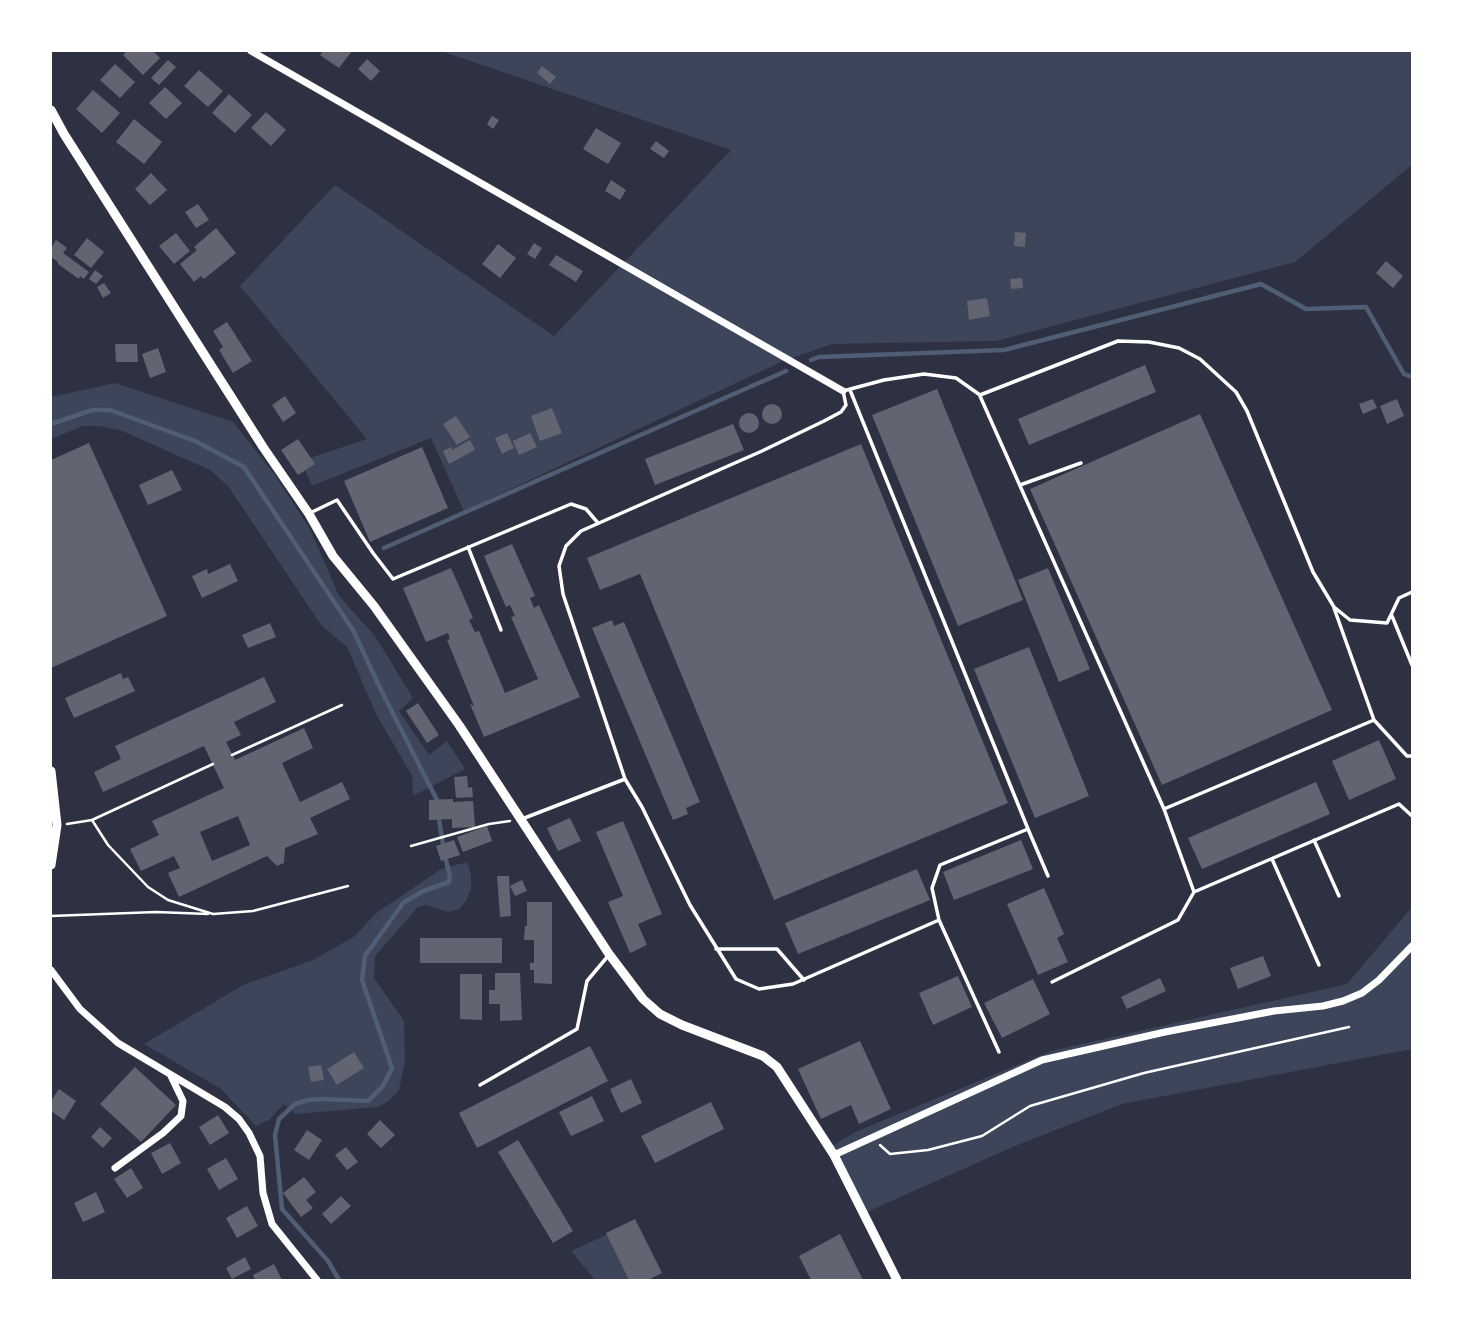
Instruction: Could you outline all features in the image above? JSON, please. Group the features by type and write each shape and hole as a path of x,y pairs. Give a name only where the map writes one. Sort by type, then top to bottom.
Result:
{"street":[{"path":"251,51 846,391"},
{"path":"51,110 263,447 309,514 333,556 374,606 443,703 609,954 643,999 669,1020 754,1052 771,1061 782,1073 834,1155 897,1280"},
{"path":"51,771 57,825 51,865"},
{"path":"834,1155 1042,1060 1165,1031 1343,1001 1362,993 1379,981 1412,946"},
{"path":"51,970 80,1009 102,1031 135,1055 225,1107 239,1119 260,1156 263,1194 272,1224 317,1280"},
{"path":"115,1168 163,1133 181,1116 181,1094 171,1075"}],"lane":[{"path":"980,395 1118,341 1179,348 1200,359 1236,392 1247,411 1313,572 1334,607 1374,720 1407,755 1412,755"},
{"path":"846,391 884,380 924,374 956,378 980,395 1164,809 1194,892"},
{"path":"846,391 846,405 841,412 824,421 580,531 566,546 559,566 563,594 625,779 642,807 690,905 736,979 759,989 793,984 939,920"},
{"path":"846,391 1048,876"},
{"path":"1020,485 1081,463"},
{"path":"309,514 337,500 393,579 571,504 586,509 598,523"},
{"path":"468,547 502,630"},
{"path":"1334,607 1350,620 1387,623 1399,598 1412,592"},
{"path":"1392,616 1412,664"},
{"path":"1164,809 1374,720"},
{"path":"520,820 625,779"},
{"path":"1052,982 1178,920 1194,892 1399,804 1412,816"},
{"path":"999,1052 939,920 933,888 940,866 1028,828"},
{"path":"1314,841 1339,896"},
{"path":"1272,859 1319,965"},
{"path":"716,949 777,949 804,980"},
{"path":"480,1085 577,1029 587,981 609,954"}],"path":[{"path":"232,755 342,705"},
{"path":"57,825 92,820 213,764"},
{"path":"92,820 108,845 148,887 168,900 213,914"},
{"path":"411,846 489,824 520,820"},
{"path":"51,916 253,911 348,886"},
{"path":"873,1138 890,1154 928,1150 982,1136 1030,1106 1119,1080 1349,1027"}],"shaded area":[{"path":"441,51 1412,51 1412,165 1295,262 996,341 832,344 781,362 464,511 431,438 312,486 301,461 367,439 240,286 335,185 554,336 731,150"},
{"path":"115,383 233,422 272,471 310,529 339,596 375,636 413,698 399,711 429,755 447,741 465,769 413,796 412,776 376,714 347,647 321,625 228,486 210,470 120,430 83,426 51,439 51,397"},
{"path":"467,862 471,889 459,909 448,912 426,905 418,907 375,956 374,978 404,1021 405,1061 399,1090 390,1100 378,1107 296,1114 284,1104 269,1120 256,1126 221,1089 144,1044 243,985 313,960 355,936 376,913 441,869"},
{"path":"1412,907 1412,1049 1122,1104 1015,1146 860,1215 826,1150 855,1132 1051,1051 1347,984"},
{"path":"617,1230 644,1280 595,1280 571,1251"}],"building":[{"path":"127,51 153,51 160,58 143,75 123,55"},
{"path":"323,51 352,51 339,68 320,55"},
{"path":"367,59 380,71 371,81 358,69"},
{"path":"168,60 176,67 159,85 151,78"},
{"path":"115,64 135,82 120,98 100,80"},
{"path":"542,66 556,77 550,84 537,73"},
{"path":"199,70 223,91 208,107 184,86"},
{"path":"165,87 182,103 166,119 149,103"},
{"path":"93,90 120,113 102,133 76,109"},
{"path":"229,94 252,115 235,133 212,113"},
{"path":"266,112 286,130 271,146 251,128"},
{"path":"492,116 499,120 493,129 487,124"},
{"path":"134,119 162,142 144,164 116,142"},
{"path":"596,128 621,143 608,164 583,149"},
{"path":"656,141 669,151 664,158 650,149"},
{"path":"151,173 167,190 150,205 135,189"},
{"path":"611,180 626,190 620,200 605,191"},
{"path":"198,204 209,220 196,228 185,212"},
{"path":"216,228 236,253 204,279 201,276 194,282 180,264 197,250 194,247"},
{"path":"1015,232 1026,233 1025,247 1014,246"},
{"path":"176,233 190,251 174,264 159,246"},
{"path":"87,238 104,252 91,268 74,255"},
{"path":"56,240 67,248 63,253 89,272 84,279 80,276 79,279 51,257 51,248"},
{"path":"534,243 542,248 535,259 527,254"},
{"path":"498,244 516,258 500,278 482,264"},
{"path":"556,255 583,271 576,282 549,265"},
{"path":"1386,261 1403,276 1393,288 1376,273"},
{"path":"95,270 103,276 96,284 89,279"},
{"path":"1022,278 1023,288 1011,289 1010,279"},
{"path":"104,283 111,293 103,298 97,287"},
{"path":"987,298 990,316 969,320 967,301"},
{"path":"227,322 252,361 233,373 219,350 223,347 213,331"},
{"path":"115,344 137,344 138,362 116,362"},
{"path":"158,348 166,372 150,378 142,354"},
{"path":"1145,365 1156,392 1029,445 1018,419"},
{"path":"937,389 1023,600 958,626 872,415"},
{"path":"285,396 296,413 283,422 272,405"},
{"path":"1373,399 1377,408 1363,414 1359,404"},
{"path":"1397,399 1404,416 1387,424 1380,406"},
{"path":"772,404 779,407 782,414 779,421 772,424 765,421 762,414 765,407"},
{"path":"552,408 562,433 540,441 531,416"},
{"path":"749,413 756,416 759,423 756,430 749,433 742,430 739,423 742,416"},
{"path":"1200,414 1332,710 1162,785 1030,489"},
{"path":"456,416 470,437 457,445 443,424"},
{"path":"733,424 744,450 655,485 645,459"},
{"path":"507,433 514,448 502,454 495,438"},
{"path":"530,433 537,447 519,455 513,441"},
{"path":"298,439 315,464 298,475 281,450"},
{"path":"470,440 475,450 449,464 443,451 451,447 452,450"},
{"path":"89,443 167,616 51,668 51,460"},
{"path":"861,444 1008,803 774,900 640,574 600,590 587,558"},
{"path":"422,447 448,508 370,542 344,481"},
{"path":"172,470 182,490 148,505 139,485"},
{"path":"512,544 535,596 530,598 534,608 539,605 580,697 484,737 447,640 450,639 448,633 426,642 403,588 451,568 473,618 469,620 475,632 479,631 505,693 538,679 511,617 515,616 510,605 506,607 484,556"},
{"path":"230,564 238,581 202,598 192,576 207,569 208,574"},
{"path":"1048,568 1090,669 1059,682 1018,580"},
{"path":"612,620 614,626 624,622 700,802 686,808 688,814 673,820 592,628"},
{"path":"270,623 276,637 248,648 242,635"},
{"path":"1029,647 1089,796 1035,818 974,669"},
{"path":"121,673 123,679 128,677 135,691 74,718 65,698"},
{"path":"264,677 276,702 234,722 241,735 226,742 235,760 304,728 313,748 282,763 300,802 342,782 350,799 310,818 318,834 285,848 284,863 277,866 267,856 179,897 168,873 180,868 174,856 141,871 130,849 159,835 152,821 224,788 204,746 103,792 94,772 121,759 115,746","holes":["238,816 250,845 212,861 200,832"]},
{"path":"418,703 439,735 427,743 406,711"},
{"path":"1379,740 1396,779 1349,800 1332,761"},
{"path":"467,776 468,788 472,787 473,797 456,798 454,777"},
{"path":"1316,782 1330,814 1202,869 1188,838"},
{"path":"453,799 453,802 473,801 475,827 452,828 452,819 429,820 429,800"},
{"path":"570,818 581,841 558,851 547,828"},
{"path":"623,821 662,914 638,924 647,945 630,953 608,902 623,896 596,832"},
{"path":"487,826 492,841 463,852 457,837"},
{"path":"454,840 460,855 441,861 436,846"},
{"path":"1021,840 1033,869 954,900 943,872"},
{"path":"917,869 930,900 798,954 785,923"},
{"path":"497,876 509,876 511,916 500,917"},
{"path":"522,880 527,891 515,896 510,886"},
{"path":"1044,888 1064,934 1057,938 1068,962 1038,975 1007,904"},
{"path":"527,902 552,902 552,984 534,983 534,970 530,970 530,963 534,963 534,940 524,940"},
{"path":"420,938 502,938 502,963 420,963"},
{"path":"1263,956 1271,976 1238,989 1230,968"},
{"path":"495,973 520,973 522,1020 500,1021 500,1004 489,1004 489,990 495,990"},
{"path":"460,974 482,974 482,1020 460,1019"},
{"path":"958,976 972,1007 933,1025 919,993"},
{"path":"1160,978 1166,991 1127,1009 1121,997"},
{"path":"1033,979 1050,1014 1002,1038 984,1003"},
{"path":"860,1041 891,1109 859,1124 851,1105 821,1119 798,1069"},
{"path":"590,1046 608,1081 477,1148 459,1113"},
{"path":"354,1052 364,1068 337,1085 327,1069"},
{"path":"321,1065 324,1080 311,1082 308,1067"},
{"path":"135,1067 176,1105 141,1142 100,1104"},
{"path":"631,1079 642,1103 621,1113 610,1089"},
{"path":"59,1089 76,1101 64,1120 51,1111 51,1101"},
{"path":"592,1096 604,1121 571,1136 559,1112"},
{"path":"711,1102 724,1129 655,1163 641,1136"},
{"path":"218,1115 229,1133 210,1145 199,1127"},
{"path":"380,1120 395,1135 381,1148 367,1134"},
{"path":"100,1127 112,1138 103,1148 91,1137"},
{"path":"307,1130 322,1140 309,1160 294,1150"},
{"path":"518,1140 573,1231 553,1243 498,1152"},
{"path":"170,1143 181,1163 162,1174 151,1153"},
{"path":"346,1147 358,1162 347,1170 335,1155"},
{"path":"226,1158 238,1179 219,1190 207,1169"},
{"path":"131,1168 143,1188 127,1198 114,1179"},
{"path":"304,1177 316,1192 306,1200 313,1208 301,1217 283,1193"},
{"path":"96,1192 105,1212 83,1222 74,1203"},
{"path":"341,1196 351,1206 331,1224 322,1214"},
{"path":"247,1206 258,1226 237,1238 226,1218"},
{"path":"635,1219 662,1273 648,1280 629,1280 606,1233"},
{"path":"840,1234 863,1280 811,1280 799,1256"},
{"path":"245,1257 251,1269 232,1279 226,1268"},
{"path":"274,1264 282,1280 255,1280 253,1275"}],"waterway":[{"path":"811,360 819,357 1004,350 1261,284 1306,309 1366,307 1404,374 1412,377"},
{"path":"384,548 786,371"},
{"path":"51,424 92,410 110,410 195,441 244,467 353,630 437,800"},
{"path":"439,820 443,844"},
{"path":"339,1280 328,1261 282,1209 275,1135 279,1119 295,1104 308,1100 368,1101 383,1086 392,1068 362,980 365,956 403,903 423,891 449,882 446,860"}]}
